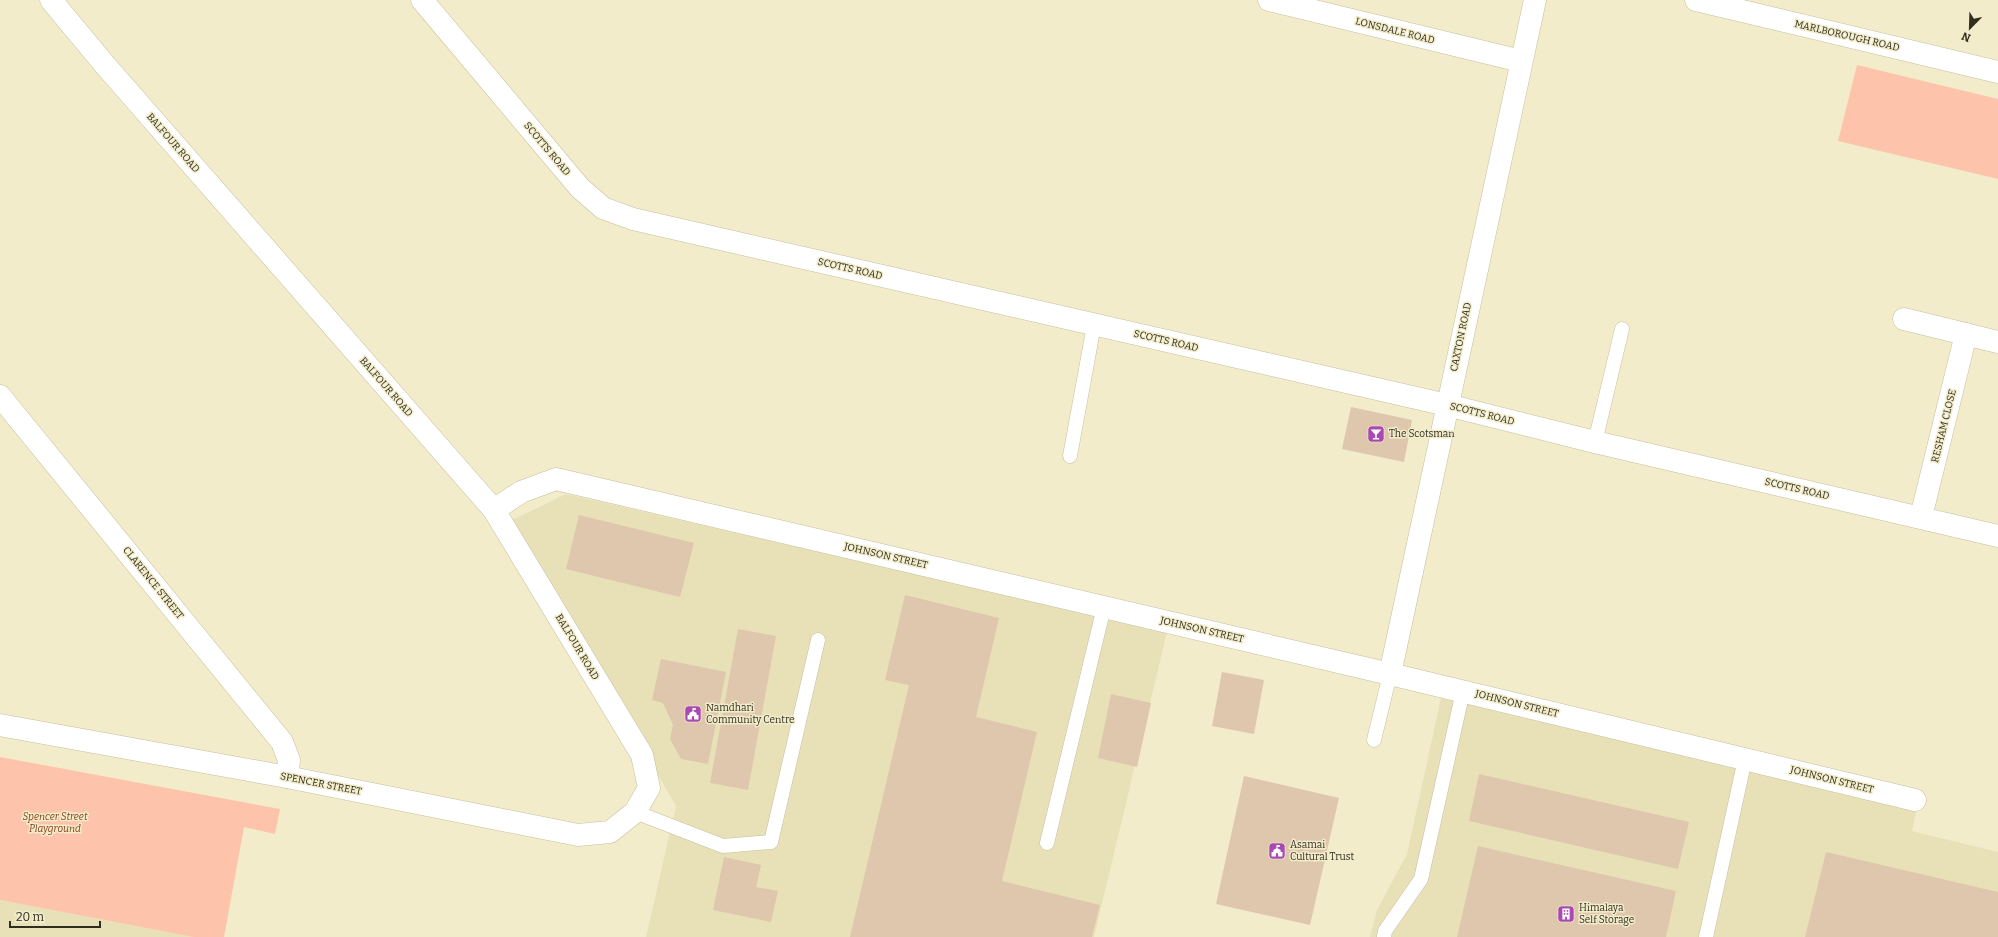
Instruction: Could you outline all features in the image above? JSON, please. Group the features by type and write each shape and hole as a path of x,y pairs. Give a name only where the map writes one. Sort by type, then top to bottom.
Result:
{"street":[{"name":"BALFOUR ROAD","path":"51,0 111,71 494,510 642,755 649,788 635,812"},
{"name":"SCOTTS ROAD","path":"422,0 580,188 603,208 633,219 1447,405 1595,442 1998,536"},
{"name":"LONSDALE ROAD","path":"1269,0 1521,61"},
{"name":"CAXTON ROAD","path":"1390,674 1535,0"},
{"name":"MARLBOROUGH ROAD","path":"1696,0 1998,72"},
{"path":"1904,319 1998,342"},
{"name":"RESHAM CLOSE","path":"1921,517 1966,334"},
{"name":"CLARENCE STREET","path":"0,396 282,742 289,760 287,777"},
{"name":"JOHNSON STREET","path":"494,510 521,492 556,479 1462,691 1915,800"},
{"name":"SPENCER STREET","path":"0,725 287,777 578,835 610,832 635,812"}],"lane":[{"path":"1070,456 1094,325"},
{"path":"1595,442 1622,329"},
{"path":"1047,843 1104,607"},
{"path":"635,812 723,846 771,842 818,640"},
{"path":"1374,740 1390,674"},
{"path":"1384,937 1385,931 1421,879 1462,691"},
{"path":"1706,937 1745,759"}],"shaded area":[{"path":"566,494 1167,632 1094,937 646,937 676,806 510,521"},
{"path":"1441,698 1917,807 1912,831 1998,852 1998,937 1370,937 1377,910 1407,854"},
{"path":"0,900 93,918 193,937 0,937"}],"green space":[{"path":"1857,65 1998,99 1998,179 1838,141"},
{"name":"Spencer Street Playground","path":"0,757 280,809 275,834 244,827 224,937 193,937 0,900"}],"building":[{"path":"1351,407 1412,420 1404,462 1342,449"},
{"path":"579,515 694,543 680,597 566,569"},
{"path":"905,595 999,618 976,717 1037,732 1002,881 1100,905 1092,937 850,937 909,685 885,680"},
{"path":"738,629 776,636 748,790 710,783"},
{"name":"Namdhari Community Centre","path":"661,659 726,672 708,764 681,759 670,739 673,725 663,703 652,700"},
{"path":"1222,672 1264,680 1254,734 1212,726"},
{"path":"1111,694 1151,703 1137,767 1098,758"},
{"path":"1479,774 1689,822 1678,869 1469,821"},
{"name":"Asamai Cultural Trust","path":"1244,776 1339,798 1310,925 1216,904"},
{"name":"Himalaya Self Storage","path":"1478,846 1676,891 1666,937 1457,937"},
{"path":"1826,852 1998,892 1998,937 1805,937"},
{"path":"724,857 761,865 756,887 778,891 771,922 713,910"}],"place":[{"name":"The Scotsman","path":"1376,434"},
{"name":"Namdhari Community Centre","path":"693,714"},
{"name":"Asamai Cultural Trust","path":"1277,851"},
{"name":"Himalaya Self Storage","path":"1566,914"}]}
